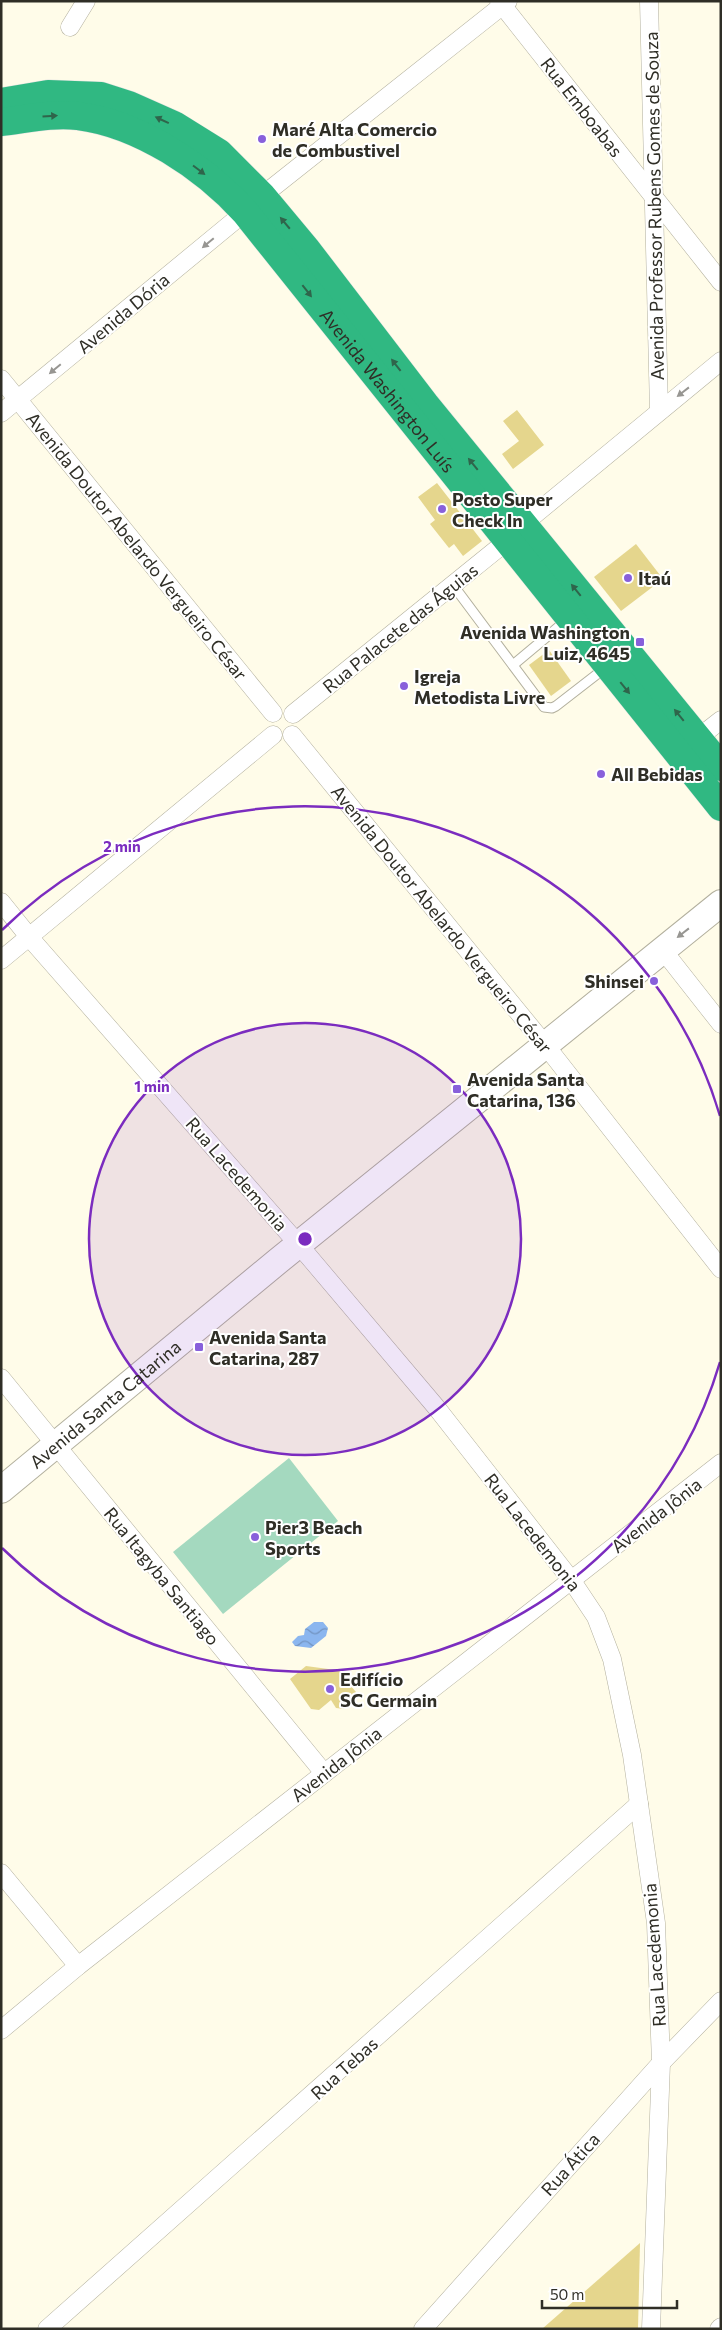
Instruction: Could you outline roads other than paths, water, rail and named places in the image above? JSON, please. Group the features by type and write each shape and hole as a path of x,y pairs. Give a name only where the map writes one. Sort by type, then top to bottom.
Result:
{"highway":[{"name":"Avenida Washington Luís","path":"1,102 48,94 74,94 101,96 129,105 174,125 218,153 253,204"},
{"name":"Avenida Washington Luís","path":"1,122 51,115 78,116 104,122 152,140 185,160 225,190 253,204 307,250 420,396 515,533 569,618 721,807"},
{"name":"Avenida Washington Luís","path":"515,533 698,738 721,767"}],"street":[{"path":"70,26 86,1"},
{"name":"Avenida Professor Rubens Gomes de Souza","path":"649,1 659,410"},
{"name":"Rua Emboabas","path":"503,3 654,199 721,282"},
{"name":"Avenida Dória","path":"1,414 253,204 503,3"},
{"name":"Rua Palacete das Águias","path":"294,714 453,585 659,410 721,361"},
{"name":"Avenida Doutor Abelardo Vergueiro César","path":"1,379 273,713"},
{"path":"286,710 294,714 297,723 292,735 282,738 274,735 268,721 273,713 286,710"},
{"path":"698,738 721,720"},
{"path":"1,960 274,735"},
{"name":"Avenida Doutor Abelardo Vergueiro César","path":"292,735 546,1046 721,1269"},
{"name":"Rua Lacedemonia","path":"1,902 30,938 299,1245 436,1407 572,1581 596,1617 612,1659 632,1756 656,1923 661,2063 651,2329"},
{"name":"Avenida Santa Catarina","path":"1,1490 299,1245 546,1046 662,949 721,903"},
{"path":"662,949 721,1024"},
{"name":"Rua Itagyba Santiago","path":"1,1378 324,1773"},
{"name":"Avenida Jônia","path":"1,2030 78,1966 721,1463"},
{"name":"Rua Tebas","path":"47,2329 639,1804"},
{"path":"1,1873 78,1966"},
{"name":"Rua Ática","path":"422,2329 661,2063 721,2001"}],"lane":[{"path":"453,585 544,707 556,706 608,666"},
{"path":"513,665 569,618"}],"water":[{"path":"314,1622 323,1622 328,1628 326,1636 311,1648 295,1646 292,1642 298,1636 304,1635 305,1629"}],"place":[{"name":"Maré Alta Comercio de Combustivel","path":"262,139"},
{"name":"Posto Super Check In","path":"442,509"},
{"name":"Itaú","path":"628,578"},
{"name":"Avenida Washington Luiz, 4645","path":"640,642"},
{"name":"Igreja Metodista Livre","path":"404,686"},
{"name":"All Bebidas","path":"601,774"},
{"name":"Shinsei","path":"654,981"},
{"name":"Avenida Santa Catarina, 136","path":"457,1089"},
{"name":"Avenida Santa Catarina, 287","path":"199,1347"},
{"name":"Pier3 Beach Sports","path":"255,1537"},
{"name":"Edifício SC Germain","path":"330,1689"}]}
